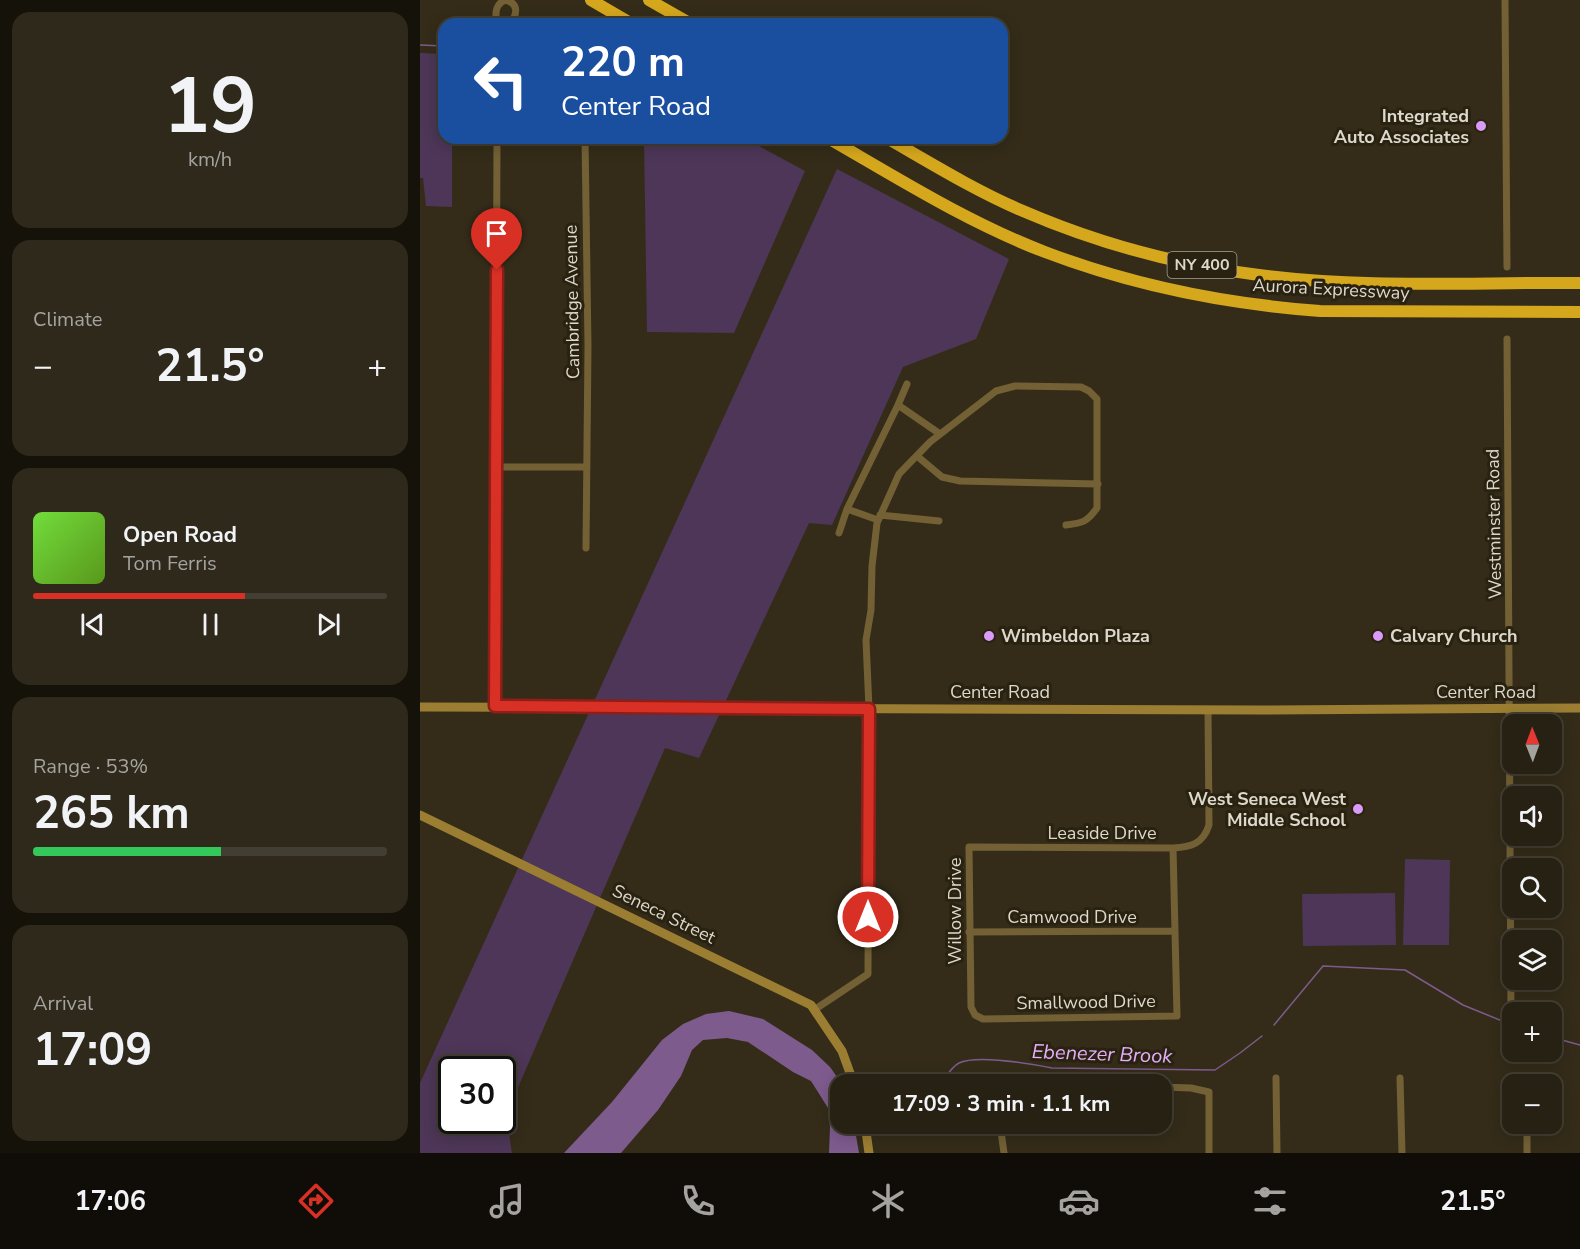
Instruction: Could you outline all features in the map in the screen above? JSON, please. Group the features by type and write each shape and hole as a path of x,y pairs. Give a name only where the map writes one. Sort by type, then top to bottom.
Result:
{"highway":[{"path":"591,0 622,18"},
{"path":"649,0 680,18"},
{"path":"668,0 690,18"},
{"name":"Aurora Expressway","path":"838,144 973,220 1045,252 1118,276 1185,294 1279,308 1320,311 1580,312"},
{"name":"Aurora Expressway","path":"898,144 1023,211 1115,244 1198,265 1308,280 1415,283 1580,283"}],"main road":[{"name":"Center Road","path":"420,707 1208,710 1580,708"},
{"name":"Seneca Street","path":"420,815 811,1005 842,1051 850,1074"},
{"path":"866,1134 869,1153"}],"street":[{"path":"496,18 496,9 500,2 505,0 516,7 514,18"},
{"path":"1505,0 1507,267"},
{"path":"495,706 496,144"},
{"name":"Cambridge Avenue","path":"585,144 586,548"},
{"name":"Westminster Road","path":"1507,339 1511,1002"},
{"path":"839,533 847,509 907,384"},
{"path":"814,1010 868,974 867,640 871,610 872,566 879,518 899,474 940,434 996,391 1015,386 1081,387 1097,399 1097,508 1082,523 1066,525"},
{"path":"898,405 940,434"},
{"path":"917,456 942,477 960,481 1098,484"},
{"path":"495,467 587,466"},
{"path":"847,509 879,518 939,521"},
{"name":"Leaside Drive","path":"1032,848 1173,848 1186,847 1198,842 1203,838 1209,825 1208,710"},
{"name":"Willow Drive","path":"971,1001 969,847 1032,848"},
{"path":"1173,848 1175,931"},
{"name":"Camwood Drive","path":"969,932 1175,931"},
{"name":"Smallwood Drive","path":"971,1001 975,1015 983,1019 1177,1016 1175,931"},
{"path":"1276,1078 1277,1153"},
{"path":"1400,1078 1401,1153"},
{"path":"1172,1087 1209,1092 1209,1153"},
{"path":"1001,1134 1004,1153"},
{"path":"1527,1134 1527,1153"}],"shaded area":[{"path":"420,53 438,54 438,144 452,144 452,207 426,206 423,178 420,178"},
{"path":"644,144 755,144 805,171 734,333 647,332"},
{"path":"837,169 1009,259 976,339 903,367 832,525 809,523 699,758 665,748 516,1092 516,1056 438,1056 438,1134 509,1134 512,1153 420,1153 420,1083"},
{"path":"1405,859 1450,860 1449,945 1403,945"},
{"path":"1395,893 1396,945 1303,946 1302,894"},
{"path":"729,1011 763,1019 812,1050 835,1074 830,1074 830,1127 828,1108 811,1081 793,1072 748,1042 727,1038 703,1040 692,1050 681,1076 658,1110 621,1153 564,1153 612,1102 662,1040 683,1024 706,1014"},
{"path":"830,1127 830,1134 856,1134 859,1153 829,1153"}],"waterway":[{"path":"420,45 438,46"},
{"name":"Ebenezer Brook","path":"1274,1025 1323,966 1405,970 1463,1005 1502,1021"},
{"name":"Ebenezer Brook","path":"948,1074 959,1063 979,1059 1052,1068 1215,1070 1262,1036"},
{"name":"Ebenezer Brook","path":"1562,1040 1580,1045"}],"place":[{"name":"Integrated Auto Associates","path":"1481,126"},
{"name":"Wimbeldon Plaza","path":"989,636"},
{"name":"Calvary Church","path":"1378,636"},
{"name":"West Seneca West Middle School","path":"1358,809"}],"route":[{"path":"497,270 495,706 869,709 868,917"}]}
